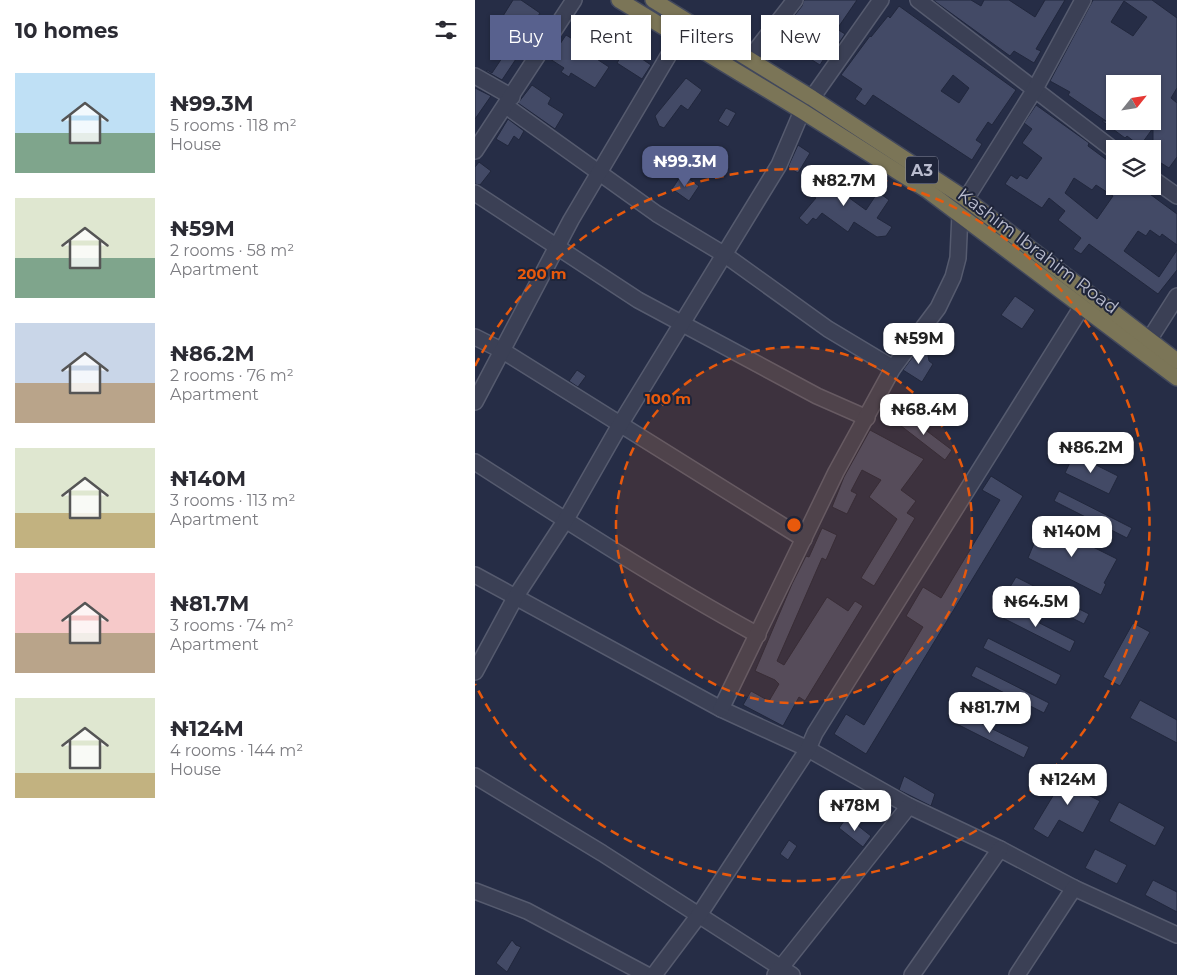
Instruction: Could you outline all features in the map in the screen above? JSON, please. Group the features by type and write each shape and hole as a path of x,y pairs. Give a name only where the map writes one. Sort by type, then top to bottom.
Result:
{"highway":[{"name":"Kashim Ibrahim Road","path":"619,0 661,25"},
{"name":"Kashim Ibrahim Road","path":"653,0 677,15"},
{"name":"Kashim Ibrahim Road","path":"719,60 802,111 960,214 971,225 1177,378"},
{"name":"Kashim Ibrahim Road","path":"749,60 812,98 966,199 1177,361"}],"street":[{"path":"475,152 574,0"},
{"path":"751,57 795,0"},
{"path":"812,98 881,0"},
{"path":"918,0 1106,144"},
{"path":"966,199 1035,89 1083,0"},
{"path":"475,402 598,173 666,60"},
{"path":"475,76 598,173 657,214 725,255 828,329 893,368"},
{"path":"475,672 516,596 565,521 621,424 779,165 802,111"},
{"path":"1161,185 1177,196"},
{"path":"475,193 638,300 817,396 867,418"},
{"path":"721,709 836,472 893,368 938,308 953,277 958,258 960,214"},
{"path":"654,975 699,915 808,749 815,733 1090,294"},
{"path":"1149,340 1177,296"},
{"path":"475,337 503,351 804,540"},
{"path":"475,462 565,521 707,608 758,635"},
{"path":"475,575 721,709 808,749 909,806 1000,849 1074,888 1177,935"},
{"path":"475,776 699,915 782,973 909,806"},
{"path":"912,975 1000,849"},
{"path":"1017,975 1074,888"},
{"path":"475,891 527,911 647,975"}],"building":[{"path":"513,0 521,0 540,13 539,15 504,15"},
{"path":"804,0 857,0 839,26 839,15 795,15"},
{"path":"933,0 971,0 981,6 984,0 1009,0 1035,17 1045,0 1065,0 1036,49 1041,51 1034,63 1014,51 1010,56"},
{"path":"1093,0 1152,0 1177,18 1177,88 1171,98 1177,103 1177,157 1169,168 1161,163 1161,140 1153,140 1153,130 1161,130 1161,75 1106,75 1106,121 1068,95 1070,92 1050,81","holes":["1124,1 1147,17 1133,36 1111,22"]},
{"path":"899,6 1016,90 992,125 988,122 976,140 982,144 972,160 873,95 865,106 855,99 862,89 841,75 870,36 888,16 890,18","holes":["953,75 969,88 959,103 941,91"]},
{"path":"839,30 845,34 839,43"},
{"path":"566,35 571,38 571,60 598,60 609,67 595,88 571,73 569,77 561,72 564,68 552,60 561,60 561,42"},
{"path":"501,60 515,60 502,80 486,71 492,73"},
{"path":"619,60 644,60 651,65 642,79 617,63"},
{"path":"812,60 823,60 820,65"},
{"path":"686,78 702,90 688,110 681,105 664,128 659,126 655,116"},
{"path":"532,85 551,98 548,104 564,114 555,129 518,103"},
{"path":"475,88 491,96 475,119"},
{"path":"1036,105 1089,143 1088,146 1106,159 1106,191 1096,185 1092,190 1074,178 1065,193 1097,219 1113,196 1111,195 1151,195 1177,214 1177,245 1162,234 1160,237 1150,230 1146,236 1138,231 1124,251 1159,277 1177,250 1177,270 1158,294 1089,244 1081,254 1073,249 1081,238 1058,220 1065,211 1049,198 1042,208 1005,184 1011,175 1017,179 1020,175 1027,179 1042,158 1022,143 1032,129 1024,123"},
{"path":"726,108 736,113 728,127 718,121"},
{"path":"508,119 524,131 519,140 514,136 508,146 496,139"},
{"path":"1114,130 1152,130 1144,140 1132,140 1127,136 1125,138"},
{"path":"798,145 810,153 798,173 788,167"},
{"path":"479,162 491,171 480,185 475,184 475,167"},
{"path":"835,171 848,181 841,192 866,210 878,192 889,200 877,218 892,227 886,236 877,237 854,222 848,232 822,213 816,220 813,218 807,225 799,218 816,198 801,188 809,178 823,188"},
{"path":"682,174 699,186 689,201 672,189"},
{"path":"1015,296 1035,310 1022,329 1001,315"},
{"path":"926,345 929,361 933,364 922,382 903,370 918,350 921,352"},
{"path":"577,370 586,376 578,387 569,381"},
{"path":"903,413 952,450 945,460 896,422"},
{"path":"870,430 924,459 901,490 916,501 907,513 915,518 874,586 861,578 897,519 869,497 881,480 862,470 851,491 857,494 847,514 832,507 844,477"},
{"path":"1074,454 1118,476 1109,494 1065,473"},
{"path":"991,476 1023,496 866,754 834,734 846,714 864,725 923,627 906,616 923,587 941,598 1000,500 982,490"},
{"path":"1059,491 1132,528 1127,538 1054,501"},
{"path":"1043,522 1117,559 1104,583 1106,584 1101,595 1028,558"},
{"path":"822,528 837,535 826,560 822,558 777,661 784,665 827,597 848,611 855,601 863,606 805,701 799,697 783,726 743,705 751,691 769,701 779,684 775,680 755,671 792,584 806,556 809,557"},
{"path":"1016,577 1089,614 1084,624 1010,587"},
{"path":"1002,604 1075,641 1070,652 997,615"},
{"path":"1133,623 1150,632 1120,686 1103,677"},
{"path":"988,638 1061,675 1056,685 983,648"},
{"path":"976,666 1049,703 1044,713 971,676"},
{"path":"1140,700 1177,720 1177,743 1130,718"},
{"path":"956,711 1029,747 1024,758 951,721"},
{"path":"1071,766 1087,776 1078,790 1100,801 1083,833 1059,820 1048,838 1033,829"},
{"path":"904,776 935,794 931,806 899,790"},
{"path":"1119,802 1165,827 1155,846 1109,821"},
{"path":"847,817 871,836 863,847 839,828"},
{"path":"789,840 797,846 788,860 780,854"},
{"path":"1095,849 1127,865 1117,884 1085,868"},
{"path":"1153,880 1177,892 1177,912 1145,895"},
{"path":"512,940 521,947 507,972 496,963"}]}
